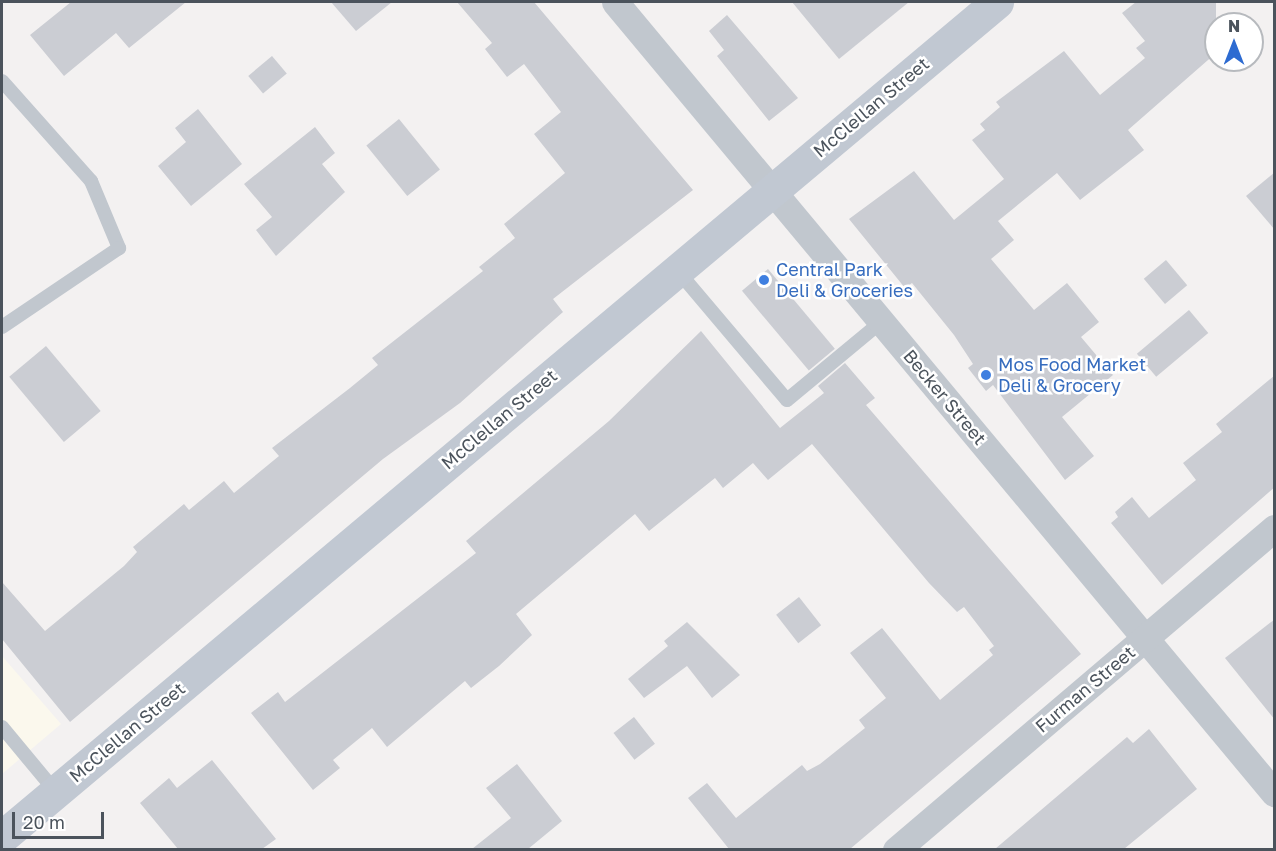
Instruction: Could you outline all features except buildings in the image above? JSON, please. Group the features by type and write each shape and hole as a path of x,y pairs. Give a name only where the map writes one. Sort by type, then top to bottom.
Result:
{"street":[{"name":"Becker Street","path":"615,2 1275,793"},
{"name":"McClellan Street","path":"2,837 997,2"},
{"name":"Furman Street","path":"896,849 1275,528"}],"lane":[{"path":"2,81 91,181 120,248 2,327"},
{"path":"677,270 787,400 882,321"},
{"path":"2,727 56,792"}],"shaded area":[{"path":"2,656 61,724 2,774"}],"place":[{"name":"Central Park Deli & Groceries","path":"764,280"},
{"name":"Mos Food Market Deli & Grocery","path":"986,375"}]}
